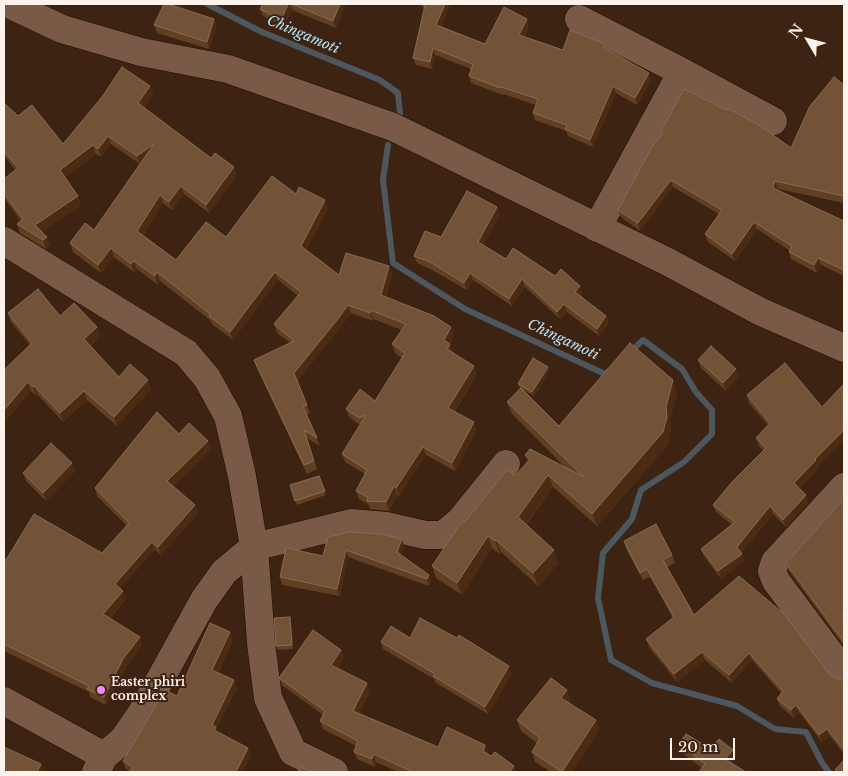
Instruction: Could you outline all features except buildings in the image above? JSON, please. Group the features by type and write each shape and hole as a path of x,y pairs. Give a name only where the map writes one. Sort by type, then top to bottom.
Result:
{"street":[{"path":"9,4 62,29 141,52 228,68 393,127 668,262 761,312 844,348"},
{"path":"579,19 773,121"},
{"path":"597,228 682,72"},
{"path":"4,242 186,353 207,378 228,416 242,476 254,547 261,643 268,698 289,762 334,772"},
{"path":"4,701 100,764 123,740 141,714 204,600 224,572 254,547 351,523 386,526 425,535 443,535 460,521 506,464"},
{"path":"844,487 775,562 772,572 776,581 844,672"}],"waterway":[{"name":"Chingamoti","path":"207,4 262,32 380,80 398,93 400,113"},
{"name":"Chingamoti","path":"388,145 383,180 393,263 465,309 605,374 610,370"},
{"name":"Chingamoti","path":"630,352 643,340 682,369 696,392 712,410 712,434 684,462 641,490 632,519 603,553 598,598 611,660 652,683 737,706 775,729 806,732 822,763 829,772"}],"place":[{"name":"Easter phiri complex","path":"101,690"}]}
